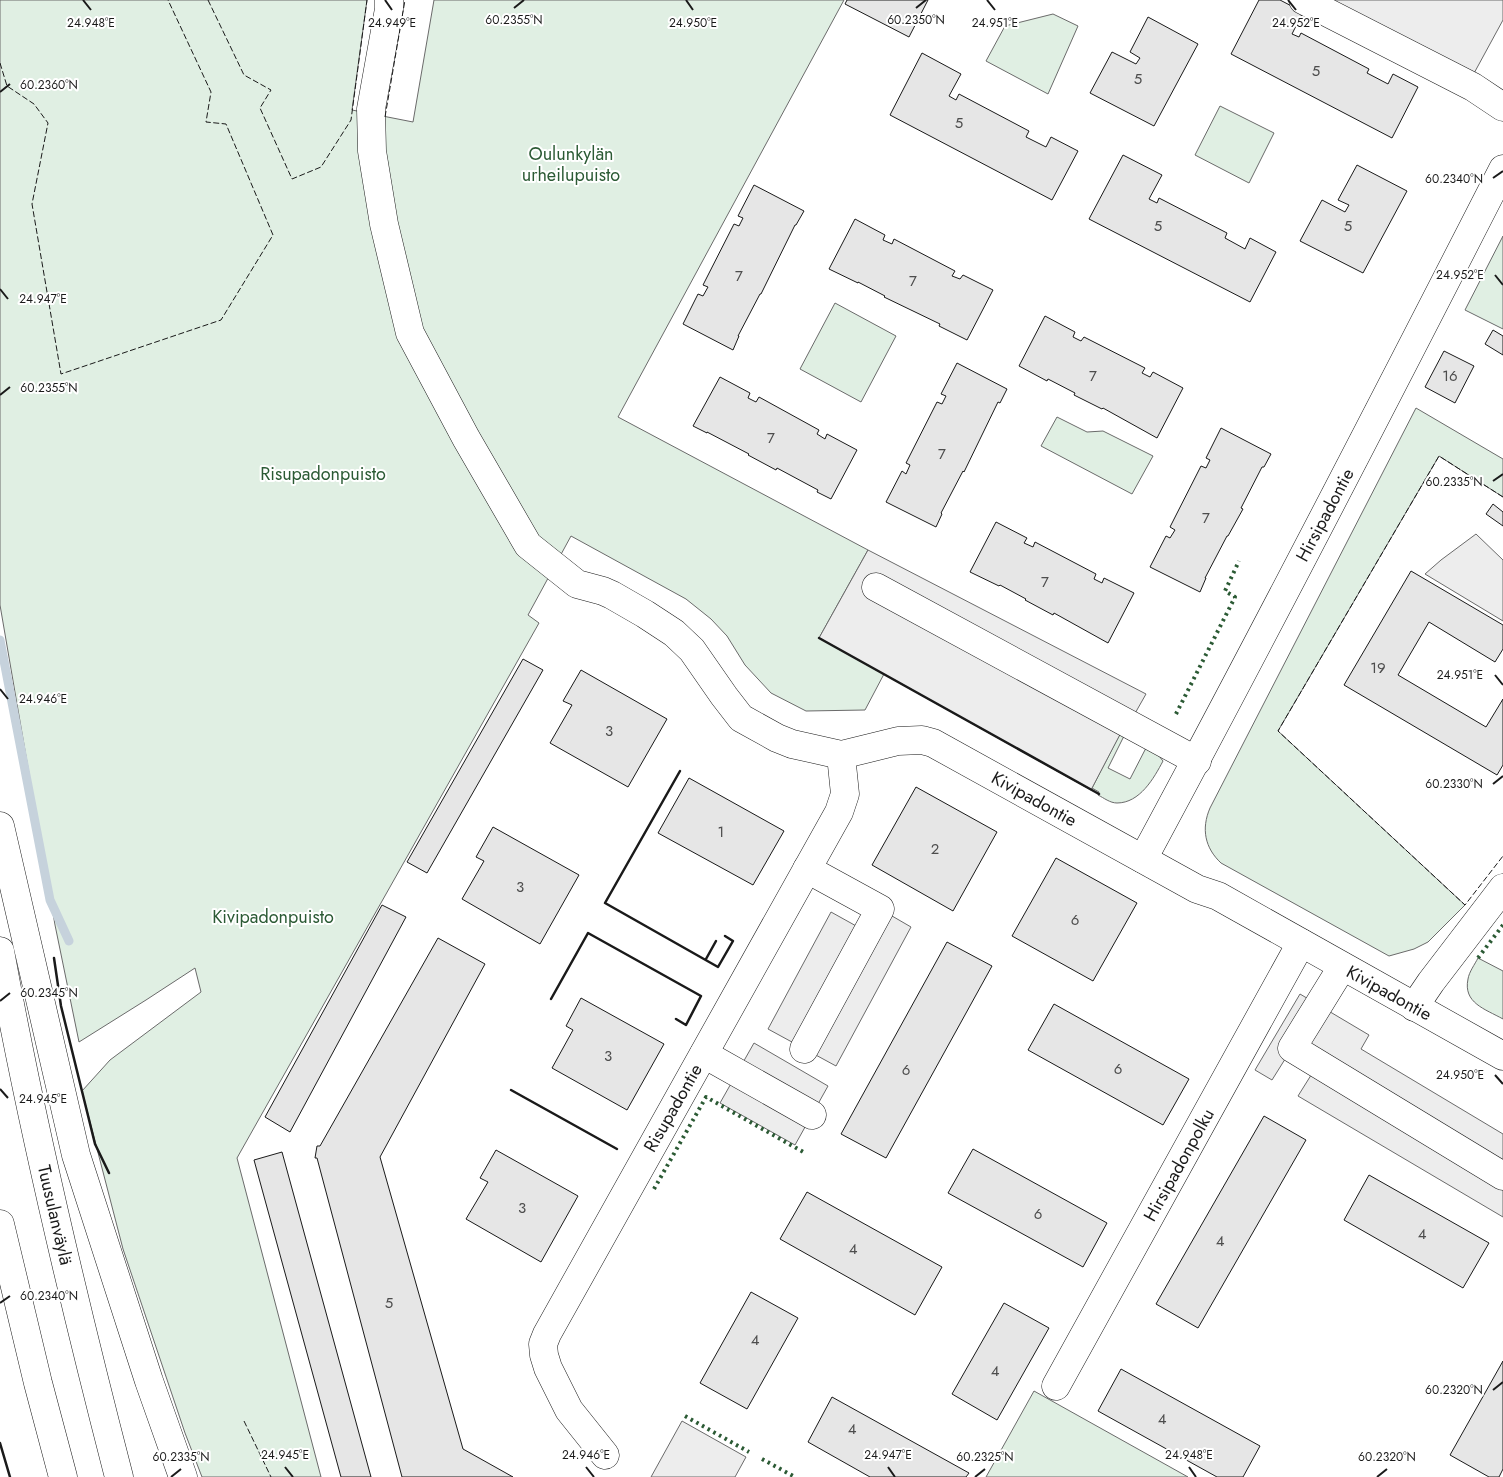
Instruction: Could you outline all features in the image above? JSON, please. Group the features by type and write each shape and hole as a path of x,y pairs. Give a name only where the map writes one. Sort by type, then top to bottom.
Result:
{"main road":[{"name":"Kivipadontie","path":"389,0 371,109 372,151 384,224 410,333 466,438 528,546 577,584 612,595 646,614 674,633 692,650 741,718 758,728 792,744 841,755 898,741 922,740 933,743 1197,889 1218,896 1503,1056"},
{"path":"1302,0 1473,87 1503,107"},
{"name":"Hirsipadontie","path":"1143,859 1196,761 1503,169"},
{"path":"876,588 1196,761"},
{"name":"Risupadontie","path":"605,1455 569,1410 548,1368 544,1355 544,1344 547,1334 839,812 845,794 841,755"},
{"path":"0,826 76,1155 149,1382 183,1477"},
{"path":"804,1049 880,908 808,869"},
{"path":"1414,1007 1503,888"},
{"name":"Hirsipadonpolku","path":"1056,1386 1301,943"},
{"name":"Tuusulanväylä","path":"0,951 44,1173 119,1477"},
{"path":"1342,966 1292,1048 1503,1176"},
{"path":"704,1054 812,1115"},
{"path":"0,1224 38,1383 63,1477"}],"green space":[{"path":"0,0 367,0 352,110 413,122 434,0 844,0 618,417 868,550 819,638 884,674 865,710 806,711 771,693 745,665 727,636 711,619 686,599 571,536 528,615 539,623 237,1158 321,1477 202,1477 185,1433 123,1249 82,1091 110,1060 201,992 195,968 79,1042 55,925 0,605"},
{"path":"1053,14 1078,26 1048,94 986,61 1005,26"},
{"path":"1220,106 1274,133 1249,183 1195,155"},
{"path":"1503,236 1503,329 1465,310"},
{"path":"835,303 896,336 861,402 800,369"},
{"path":"1416,408 1503,459 1503,497 1439,456 1278,731 1465,905 1428,942 1414,949 1389,956 1221,863 1208,845 1205,831 1210,808"},
{"path":"1057,417 1087,432 1103,431 1153,456 1132,494 1041,446"},
{"path":"1121,732 1125,734 1108,768 1130,779 1147,746 1163,761 1151,782 1139,794 1133,799 1117,803 1098,795 1099,792 1092,788"},
{"path":"1478,958 1503,971 1503,1019 1477,1004 1469,994 1467,987 1469,976"},
{"path":"1034,1391 1188,1477 986,1477"}],"shaded area":[{"path":"1302,0 1503,0 1503,20 1466,88"},
{"path":"1476,534 1503,560 1503,621 1425,574"},
{"path":"868,550 1146,694 1129,724 1126,723 1091,790 819,638"},
{"path":"880,909 911,927 836,1066 768,1029 831,912 867,932"},
{"path":"1300,994 1369,1035 1361,1049 1503,1134 1503,1217 1298,1096 1318,1064 1292,1048 1272,1080 1255,1070"},
{"path":"754,1043 828,1086 795,1145 720,1103"},
{"path":"682,1421 746,1457 735,1477 651,1477"}],"building":[{"path":"847,0 928,0 909,37 845,4"},
{"path":"1259,0 1280,0 1303,12 1292,34 1299,37 1301,33 1369,69 1367,73 1388,84 1393,74 1418,87 1392,138 1231,54"},
{"path":"1148,17 1198,44 1154,126 1090,93 1112,52 1136,64 1140,58 1130,52"},
{"path":"922,53 961,74 949,96 956,100 959,94 1029,131 1026,137 1046,147 1051,137 1078,151 1052,200 890,115"},
{"path":"1123,155 1162,175 1149,199 1157,203 1159,198 1227,233 1225,238 1245,249 1250,238 1276,252 1250,302 1089,219"},
{"path":"1357,165 1407,191 1363,273 1300,241 1322,200 1345,212 1349,205 1338,200"},
{"path":"754,185 804,211 738,336 733,350 683,324 698,294 703,296 708,287 703,285 734,224 739,226 743,218 738,216"},
{"path":"855,219 885,235 883,240 892,244 894,239 955,271 952,276 960,279 963,275 993,290 967,340 939,326 940,324 829,269"},
{"path":"1045,316 1075,332 1073,337 1081,341 1084,337 1145,368 1142,373 1150,377 1153,372 1183,388 1157,438 1103,408 1074,395 1075,393 1019,366"},
{"path":"1493,330 1503,336 1503,355 1485,344"},
{"path":"1444,351 1474,366 1455,403 1425,387"},
{"path":"957,363 1007,389 1000,403 998,402 964,472 941,513 936,527 886,502 902,471 906,474 910,465 906,463 937,402 942,404 946,396 941,394"},
{"path":"720,377 750,393 748,398 756,402 759,397 819,430 817,434 825,439 827,434 857,450 831,499 777,468 776,470 693,426"},
{"path":"1221,428 1271,454 1264,467 1262,467 1241,508 1243,509 1205,578 1200,592 1150,567 1166,536 1170,538 1175,530 1170,527 1201,466 1206,468 1210,460 1206,458"},
{"path":"1493,504 1503,512 1503,526 1486,514"},
{"path":"996,522 1027,538 1024,543 1033,547 1035,542 1096,574 1094,579 1102,583 1104,578 1134,593 1108,643 1000,585 970,572"},
{"path":"1411,571 1503,625 1503,649 1495,662 1429,622 1398,675 1486,727 1503,699 1503,765 1497,775 1344,685"},
{"path":"523,659 543,670 427,873 407,862"},
{"path":"581,670 667,719 628,787 550,743 572,705 563,701"},
{"path":"689,778 784,831 753,885 658,833"},
{"path":"916,787 997,832 953,911 872,865"},
{"path":"493,827 579,875 540,944 462,899 484,861 476,857"},
{"path":"1056,858 1137,903 1093,981 1012,936"},
{"path":"382,905 406,917 290,1132 265,1117"},
{"path":"438,938 485,964 380,1157 463,1449 513,1477 402,1477 317,1158 315,1158 317,1146 320,1146"},
{"path":"947,942 992,966 886,1158 841,1134"},
{"path":"581,998 664,1044 627,1110 552,1068 573,1030 566,1026"},
{"path":"1054,1004 1189,1079 1163,1125 1028,1050"},
{"path":"1264,1116 1306,1140 1198,1328 1156,1304"},
{"path":"973,1149 1107,1223 1083,1267 948,1193"},
{"path":"496,1150 578,1196 541,1262 466,1219 488,1182 480,1178"},
{"path":"282,1152 371,1477 341,1477 254,1160"},
{"path":"1369,1175 1489,1243 1463,1288 1344,1220"},
{"path":"807,1192 942,1267 915,1315 780,1239"},
{"path":"751,1292 798,1318 747,1409 700,1383"},
{"path":"1004,1303 1049,1328 997,1420 952,1394"},
{"path":"1503,1361 1503,1469 1499,1477 1489,1477 1450,1455"},
{"path":"1121,1369 1260,1446 1243,1477 1217,1477 1098,1411"},
{"path":"832,1397 969,1473 966,1477 870,1477 808,1442"}],"waterway":[{"path":"0,640 50,900 69,941"}],"hedge":[{"path":"1176,714 1235,597 1225,591 1239,561"},
{"path":"1478,958 1503,925"},
{"path":"654,1189 706,1097 805,1153"},
{"path":"685,1416 749,1452"},
{"path":"762,1459 795,1477"}],"fence":[{"path":"0,63 7,86 34,104 48,123 32,204 61,374 221,320 273,235 226,124 206,122 211,92 168,0"},
{"path":"208,0 244,75 271,90 260,108 292,179 321,167 351,120 367,0"},
{"path":"385,117 405,0"},
{"path":"1503,497 1439,456 1278,731 1465,905 1503,856"},
{"path":"244,1421 271,1477"}],"wall":[{"path":"819,638 1099,794"},
{"path":"680,771 605,903 718,967 733,941 725,936"},
{"path":"551,999 588,933 701,996 686,1025 676,1019"},
{"path":"706,959 716,941"},
{"path":"54,958 61,1006 95,1144 109,1173"},
{"path":"511,1090 617,1149"},
{"path":"0,1443 10,1477"}],"park label":[{"name":"Oulunkylän urheilupuisto","path":"571,164"},
{"name":"Risupadonpuisto","path":"323,474"},
{"name":"Kivipadonpuisto","path":"273,917"}]}
